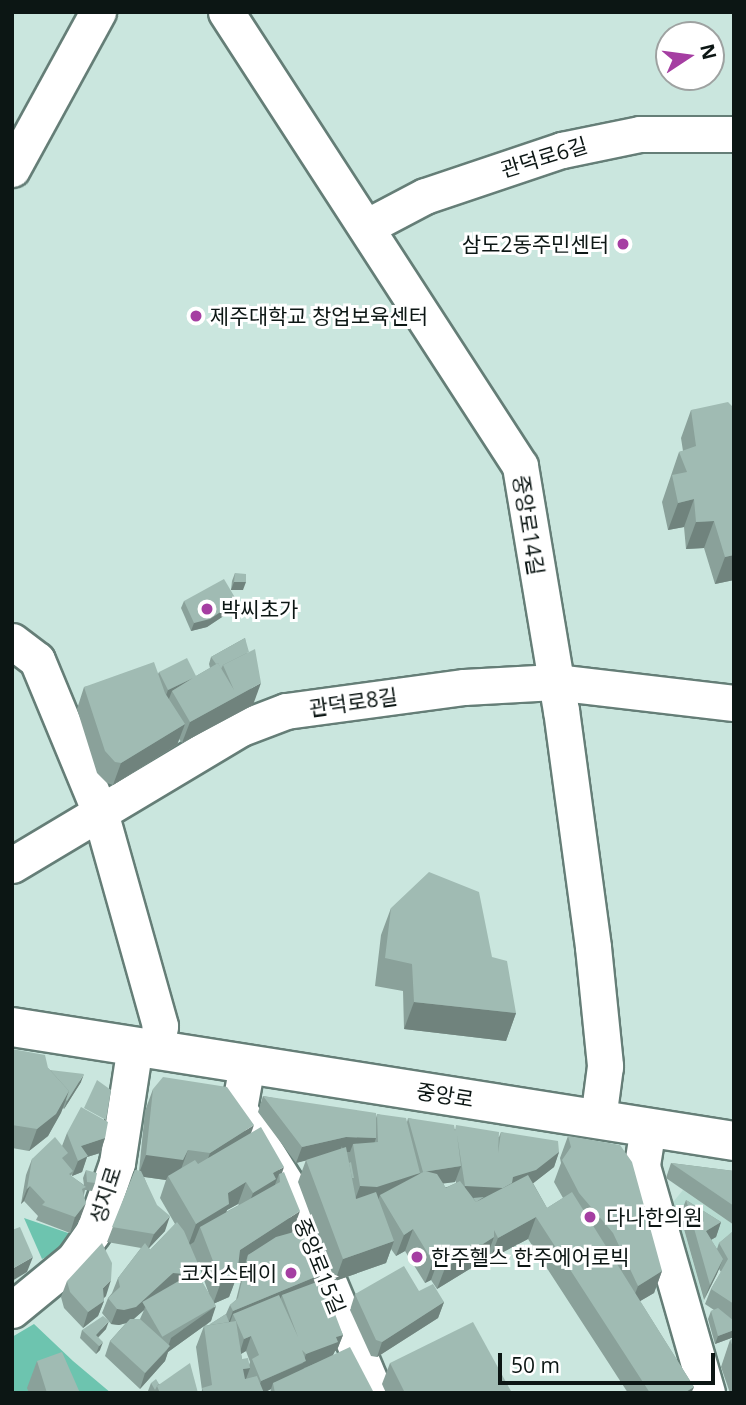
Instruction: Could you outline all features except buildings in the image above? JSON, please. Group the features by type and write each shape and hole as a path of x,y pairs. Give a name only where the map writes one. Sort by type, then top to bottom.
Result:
{"main road":[{"name":"중앙로","path":"12,1027 734,1140"}],"street":[{"path":"12,169 98,12"},
{"name":"중앙로14길","path":"226,12 520,466 555,682 595,960 605,1066 598,1119"},
{"name":"관덕로6길","path":"366,227 425,196 562,150 640,134 734,134"},
{"path":"14,642 37,660 100,812 160,1026 146,1048"},
{"name":"관덕로8길","path":"12,865 239,729 286,711 464,688 555,682 734,703"},
{"name":"성지로","path":"12,1310 59,1273 93,1232 117,1163 146,1048"},
{"name":"중앙로15길","path":"247,1065 239,1109 290,1190 375,1393"},
{"path":"648,1127 642,1166 707,1393"}],"shaded area":[{"path":"683,1190 734,1225 734,1252 716,1256 705,1244 715,1237 680,1215 704,1302 699,1303 664,1204 670,1197 674,1201"}],"green space":[{"path":"24,1218 71,1234 56,1253 42,1259"},
{"path":"34,1324 111,1393 12,1393 12,1337"}],"place":[{"name":"삼도2동주민센터","path":"623,244"},
{"name":"제주대학교 창업보육센터","path":"196,316"},
{"name":"박씨초가","path":"207,609"},
{"name":"다나한의원","path":"590,1217"},
{"name":"한주헬스 한주에어로빅","path":"417,1257"},
{"name":"코지스테이","path":"291,1273"}]}
